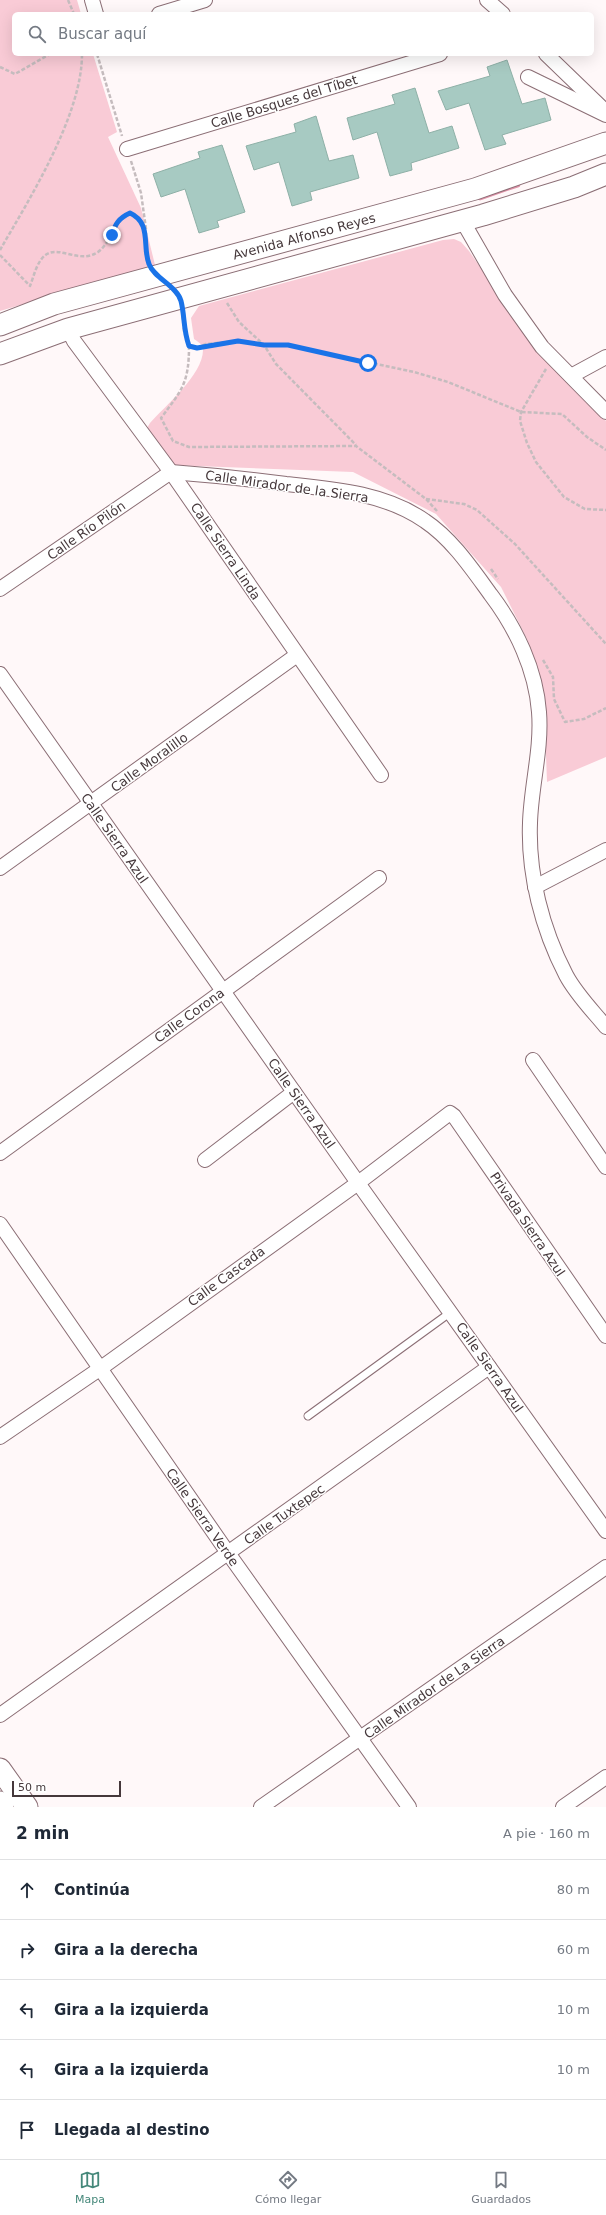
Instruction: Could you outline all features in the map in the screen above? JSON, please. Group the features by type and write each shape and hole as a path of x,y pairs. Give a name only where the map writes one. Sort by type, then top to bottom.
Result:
{"main road":[{"name":"Avenida Alfonso Reyes","path":"0,325 54,304 476,190 606,143"},
{"name":"Avenida Alfonso Reyes","path":"0,354 68,329 462,220 574,187 606,174"},
{"path":"0,1769 27,1807"},
{"path":"0,1802 4,1807"}],"street":[{"path":"92,0 95,12"},
{"path":"166,12 205,0"},
{"path":"488,0 501,12"},
{"name":"Calle Bosques del Tíbet","path":"127,149 433,56"},
{"path":"548,56 606,111"},
{"path":"528,76 606,115"},
{"path":"462,220 505,295 551,358 606,412"},
{"name":"Calle Sierra Linda","path":"68,329 74,341 171,472 381,775"},
{"path":"570,376 606,357"},
{"name":"Calle Río Pilón","path":"0,589 171,472"},
{"name":"Calle Mirador de la Sierra","path":"171,472 322,488 362,495 388,502 407,510 426,522 448,541 469,565 507,618 522,647 535,681 539,712 539,742 530,824 531,852 535,887 551,942 566,975 581,999 606,1027"},
{"name":"Calle Moralillo","path":"0,868 297,655"},
{"name":"Calle Sierra Azul","path":"0,674 358,1183 606,1531"},
{"path":"535,887 606,850"},
{"name":"Calle Corona","path":"0,1153 222,990 379,878"},
{"path":"533,1060 606,1167"},
{"path":"205,1160 294,1092"},
{"name":"Calle Cascada","path":"0,1436 100,1368 358,1183 450,1113"},
{"name":"Privada Sierra Azul","path":"450,1113 454,1116 606,1336"},
{"name":"Calle Sierra Verde","path":"0,1224 228,1553 409,1807"},
{"name":"Calle Tuxtepec","path":"0,1715 489,1367"},
{"name":"Calle Mirador de La Sierra","path":"261,1807 361,1739 606,1567"},
{"path":"562,1807 606,1777"}],"lane":[{"path":"308,1416 451,1312"}],"path":[{"path":"68,0 73,12"},
{"path":"0,66 15,74 46,56"},
{"path":"0,250 43,175 61,134 79,83 82,56"},
{"path":"0,255 30,286 40,262 48,253 56,252 85,257 97,252 107,243 115,225 122,216 130,213 137,216 146,233 145,251 150,266 181,299 184,331 189,346 189,364 184,388 161,418 173,441 189,447 356,446"},
{"path":"227,301 239,322 264,345 276,364 356,446 426,499 442,516"},
{"path":"189,346 197,348 238,341 264,345 288,345 414,372 448,382 521,412 562,414 587,437 606,450"},
{"path":"550,363 521,412 520,422 536,462 564,497 585,509 606,510"},
{"path":"426,499 464,504 477,510 515,544 606,644"},
{"path":"490,568 499,581"},
{"path":"541,656 553,677 554,699 566,722 584,719 606,708"}],"shaded area":[{"path":"0,0 77,0 80,12 12,12 12,56 94,56 117,132 108,137 141,208 155,265 0,311"},
{"path":"454,239 461,242 469,251 538,351 606,421 606,757 547,782 544,700 527,639 501,587 436,514 353,472 169,465 145,438 147,428 150,423 182,390 197,370 201,360 203,347 194,339 191,318 199,306 443,240"}],"building":[{"path":"507,60 522,104 545,98 551,120 502,135 506,144 485,150 469,103 446,110 438,91 490,76 487,67"},
{"path":"415,88 429,133 452,126 459,148 411,163 412,170 390,176 377,132 353,140 347,118 395,104 392,95"},
{"path":"316,116 329,161 353,155 359,178 310,192 312,200 292,206 279,162 254,170 246,146 296,132 294,124"},
{"path":"222,145 245,212 217,221 219,227 199,233 185,189 161,197 153,174 200,158 198,152"}],"waterway":[{"path":"480,198 518,185"}],"route":[{"path":"112,235 115,225 122,216 130,213 137,216 142,223 146,233 145,251 150,266 181,299 184,331 189,346 197,348 206,344 238,341 249,344 288,345 368,363"}]}
